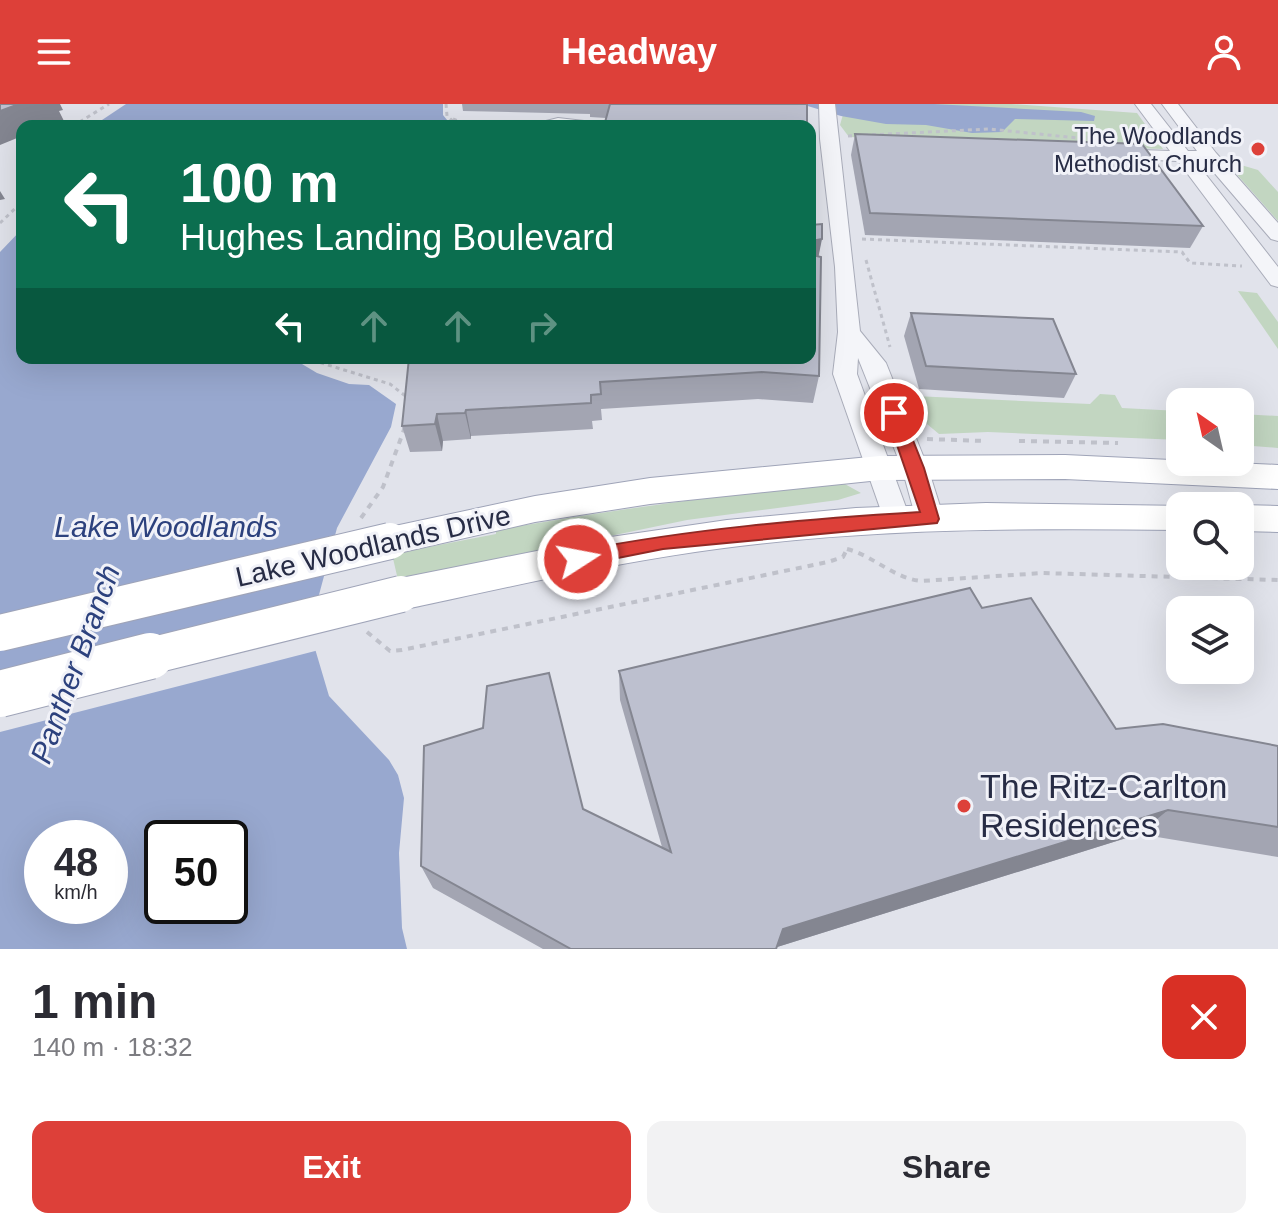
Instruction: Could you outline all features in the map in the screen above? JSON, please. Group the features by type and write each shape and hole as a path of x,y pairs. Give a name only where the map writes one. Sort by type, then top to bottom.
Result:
{"main road":[{"name":"Lake Woodlands Drive","path":"0,633 535,509 650,491 880,468 1065,467 1278,477"},
{"name":"Lake Woodlands Drive","path":"0,694 401,594 663,542 820,525 914,520 1085,515 1166,517"},
{"path":"1254,518 1278,519"}],"street":[{"path":"1143,104 1278,281"},
{"path":"1170,104 1210,157 1278,235"},
{"path":"827,108 831,141 834,274 849,332 845,374 880,468 914,520"},
{"path":"1095,153 1210,157"},
{"path":"849,332 874,363 915,468 914,520"}],"path":[{"path":"83,120 109,104"},
{"path":"446,104 448,117 452,120"},
{"path":"448,117 456,120"},
{"path":"831,141 858,133 901,135 986,128 1081,139 1116,136"},
{"path":"0,223 16,208"},
{"path":"864,244 862,240 1182,252 1190,263 1249,267 1239,254"},
{"path":"865,257 892,352"},
{"path":"929,434 937,440"},
{"path":"836,547 860,551 887,571 914,581 993,573 1067,572 1278,580"}],"green space":[{"path":"846,104 1011,104 1137,113 1163,149 849,137 840,125"},
{"path":"1241,165 1258,170 1278,192 1278,221 1232,169"},
{"path":"1238,291 1257,293 1278,322 1278,349"},
{"path":"1100,394 1115,395 1122,408 1166,410 1166,439 988,432 939,434 927,424 914,396 1090,404"},
{"path":"1254,415 1278,416 1278,448 1254,446"},
{"path":"843,483 861,493 838,500 687,520 398,580 392,554 496,534 496,530 582,516 712,497"}],"water":[{"path":"126,104 443,104 443,115 447,120 102,120"},
{"path":"801,104 934,104 1081,112 1095,116 1094,121 1015,119 1002,132 972,133 926,125 886,124 841,116"},
{"name":"Lake Woodlands","path":"16,235 16,364 302,364 317,373 349,384 369,385 396,404 391,427 337,528 313,617 313,642 329,696 389,760 398,775 404,798 399,853 402,928 407,949 0,949 0,252"}],"pier":[{"path":"317,617 319,650 0,732 0,678"}],"building":[{"path":"0,104 19,104 0,111"},
{"path":"610,104 807,104 807,120 606,120"},
{"path":"855,134 1142,144 1203,226 870,213"},
{"path":"822,224 822,239 816,240 816,225"},
{"path":"816,256 821,257 819,376 762,372 600,382 601,394 591,395 591,403 466,410 465,413 437,414 435,424 402,426 408,364 816,364"},
{"path":"911,313 1053,319 1076,374 926,366"},
{"name":"The Ritz-Carlton Residences","path":"970,588 982,608 1031,598 1116,729 1163,724 1278,746 1278,827 1168,810 783,929 776,949 571,949 421,866 424,746 483,728 487,686 549,673 583,809 671,852 619,671"}],"place":[{"name":"The Woodlands Methodist Church","path":"1258,149"},
{"name":"The Ritz-Carlton Residences","path":"964,806"}],"route":[{"path":"578,559 663,542 820,525 930,519 894,413"}],"water label":[{"name":"Panther Branch","path":"75,664"}]}
